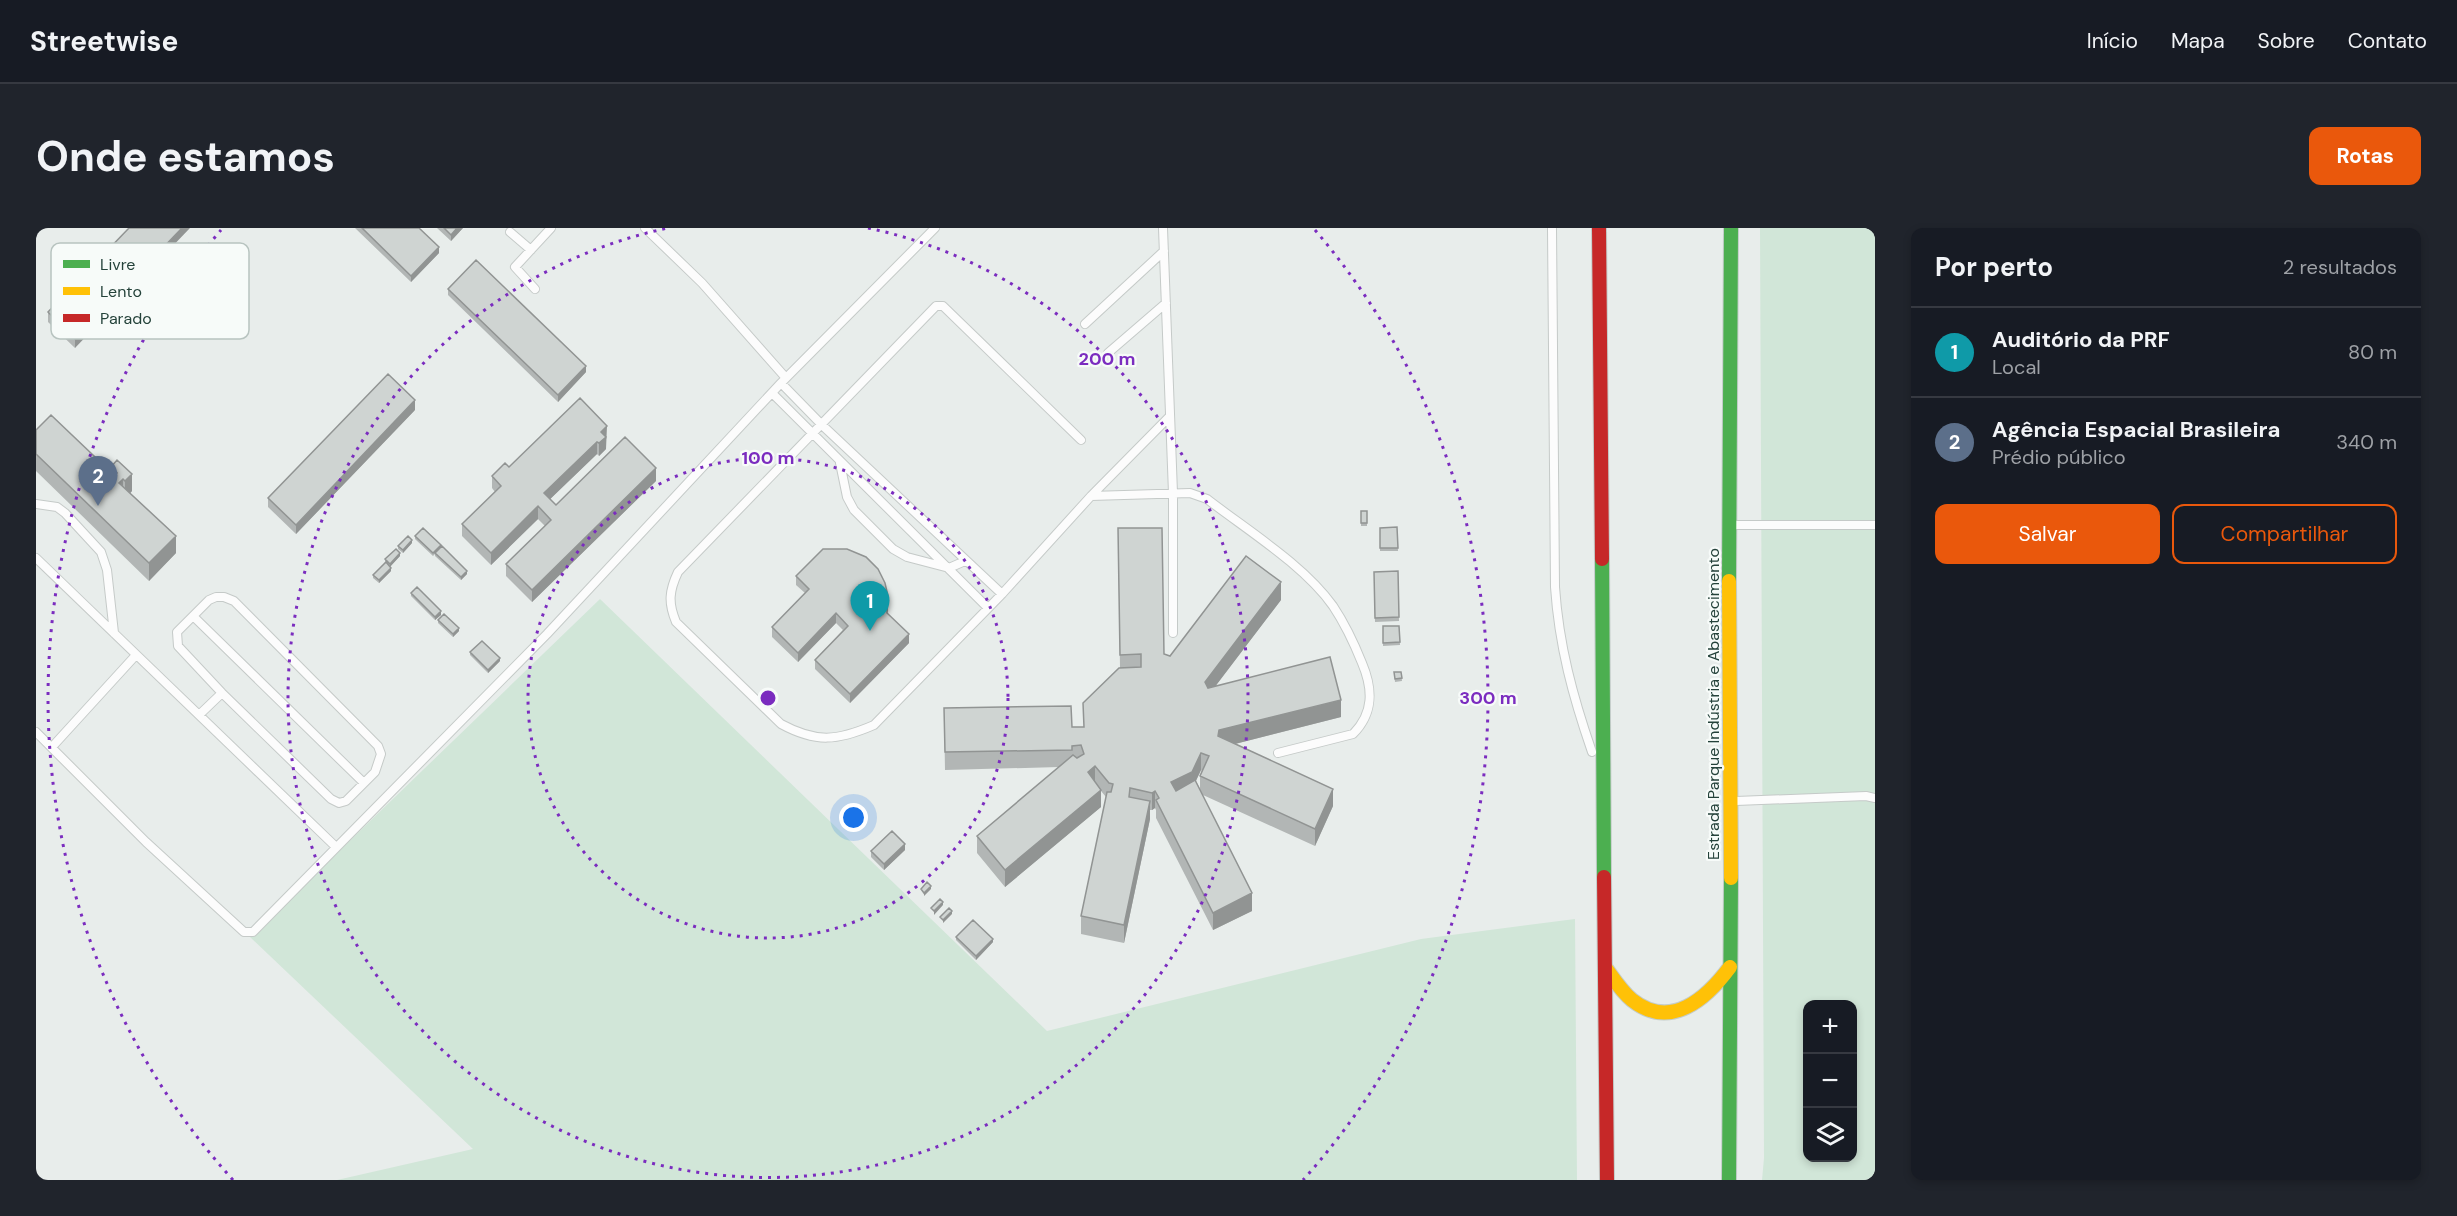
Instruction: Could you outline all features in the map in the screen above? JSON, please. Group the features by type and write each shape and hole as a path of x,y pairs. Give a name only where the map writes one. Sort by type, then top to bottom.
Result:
{"highway":[{"path":"1599,228 1607,1180"},
{"name":"Estrada Parque Indústria e Abastecimento","path":"1729,1180 1733,1024 1730,967 1732,801 1728,525 1731,228"},
{"path":"1605,967 1632,1000 1652,1011 1675,1012 1696,1004 1713,990 1730,967"},
{"path":"1733,1024 1743,1169"}],"lane":[{"path":"535,289 515,267 551,228"},
{"path":"645,228 702,283 822,425 1002,594"},
{"path":"36,732 146,842 244,932 253,932 547,634 772,393 935,228"},
{"path":"1163,228 1173,493 1173,633"},
{"path":"1552,228 1557,625 1572,693 1604,786"},
{"path":"510,232 531,250"},
{"path":"1084,324 1164,251"},
{"path":"1108,353 1166,303"},
{"path":"1081,440 970,330 944,306 939,305 932,309 678,572 670,588 670,607 676,622 781,724 801,735 824,739 852,734 874,725 1002,594 1091,496 1170,416"},
{"path":"772,393 988,608"},
{"path":"839,461 848,497 854,510 893,549 907,557 948,568 965,561"},
{"path":"1091,496 1190,493 1207,500 1293,565 1332,604 1351,637 1365,670 1371,693 1370,708 1361,726 1353,734 1278,753"},
{"path":"36,504 57,507 101,552 107,570 114,633"},
{"path":"1728,525 1875,525"},
{"path":"36,558 336,847"},
{"path":"216,597 234,601 378,746 381,754 375,772 346,801 339,803 331,799 222,693 178,646 177,632 193,616 209,600 216,597"},
{"path":"193,616 364,783"},
{"path":"52,747 136,655"},
{"path":"199,715 222,693"},
{"path":"1732,801 1866,796 1875,798"}],"green space":[{"path":"1760,228 1875,228 1875,1180 1762,1180 1764,1158"},
{"path":"600,599 1047,1031 1421,939 1575,919 1577,1180 337,1180 473,1149 250,937"}],"building":[{"path":"129,228 182,228 168,243 115,243"},
{"path":"362,228 419,228 439,247 411,276"},
{"path":"444,228 457,228 451,235"},
{"path":"476,260 586,366 558,395 448,289"},
{"path":"388,374 415,400 296,525 268,498"},
{"path":"580,398 607,426 601,432 606,437 599,443 597,442 544,493 556,505 625,437 656,468 532,590 506,564 551,520 538,506 491,553 462,524 501,486 492,476 505,463 509,467"},
{"path":"51,415 114,475 117,473 111,467 117,460 132,474 119,483 176,536 149,563 36,454 36,430"},
{"path":"1361,511 1367,511 1367,523 1361,523"},
{"path":"1397,527 1398,548 1380,548 1380,528"},
{"path":"423,528 441,545 433,553 415,536"},
{"path":"1118,528 1162,528 1164,654 1170,656 1246,556 1281,582 1205,682 1208,688 1330,657 1341,700 1219,730 1218,736 1333,789 1315,829 1200,776 1209,756 1201,753 1192,772 1171,782 1176,791 1195,780 1252,893 1213,913 1156,800 1159,798 1155,791 1152,793 1130,788 1129,797 1150,801 1124,925 1081,916 1107,792 1111,792 1113,784 1109,783 1095,766 1088,772 1101,790 1005,870 977,836 1073,755 1077,758 1084,754 1081,745 1072,746 1072,750 945,752 944,708 1071,706 1072,727 1084,727 1083,703 1119,668 1141,667 1141,654 1120,655"},
{"path":"408,536 412,540 403,550 398,546"},
{"path":"442,546 467,571 461,577 435,553"},
{"path":"396,549 400,553 390,564 385,559"},
{"path":"823,549 847,549 866,557 878,569 885,583 888,596 887,613 909,634 850,694 815,660 848,626 836,613 798,653 772,627 809,589 796,576"},
{"path":"386,562 391,568 379,580 373,575"},
{"path":"1398,571 1399,617 1375,618 1374,572"},
{"path":"417,587 441,611 435,617 411,593"},
{"path":"444,614 459,628 453,634 438,620"},
{"path":"1383,626 1399,626 1400,642 1383,643"},
{"path":"482,641 500,658 488,670 470,652"},
{"path":"1394,672 1401,672 1402,678 1395,679"},
{"path":"892,831 905,844 884,864 871,851"},
{"path":"927,882 931,886 924,893 921,889"},
{"path":"940,899 943,902 934,911 931,908"},
{"path":"949,908 952,911 943,920 940,917"},
{"path":"973,920 993,939 976,956 956,937"}],"traffic: fast":[{"path":"1729,581 1731,228"},
{"path":"1602,559 1604,877"},
{"path":"1729,1180 1731,878"}],"traffic: slow":[{"path":"1729,581 1731,878"},
{"path":"1605,967 1632,1000 1646,1009 1661,1012 1687,1007 1710,990 1730,967"}],"traffic: jam":[{"path":"1599,228 1602,559"},
{"path":"1604,877 1607,1180"}],"place":[{"name":"Agência Espacial Brasileira","path":"98,506"},
{"name":"Auditório da PRF","path":"870,631"}]}
